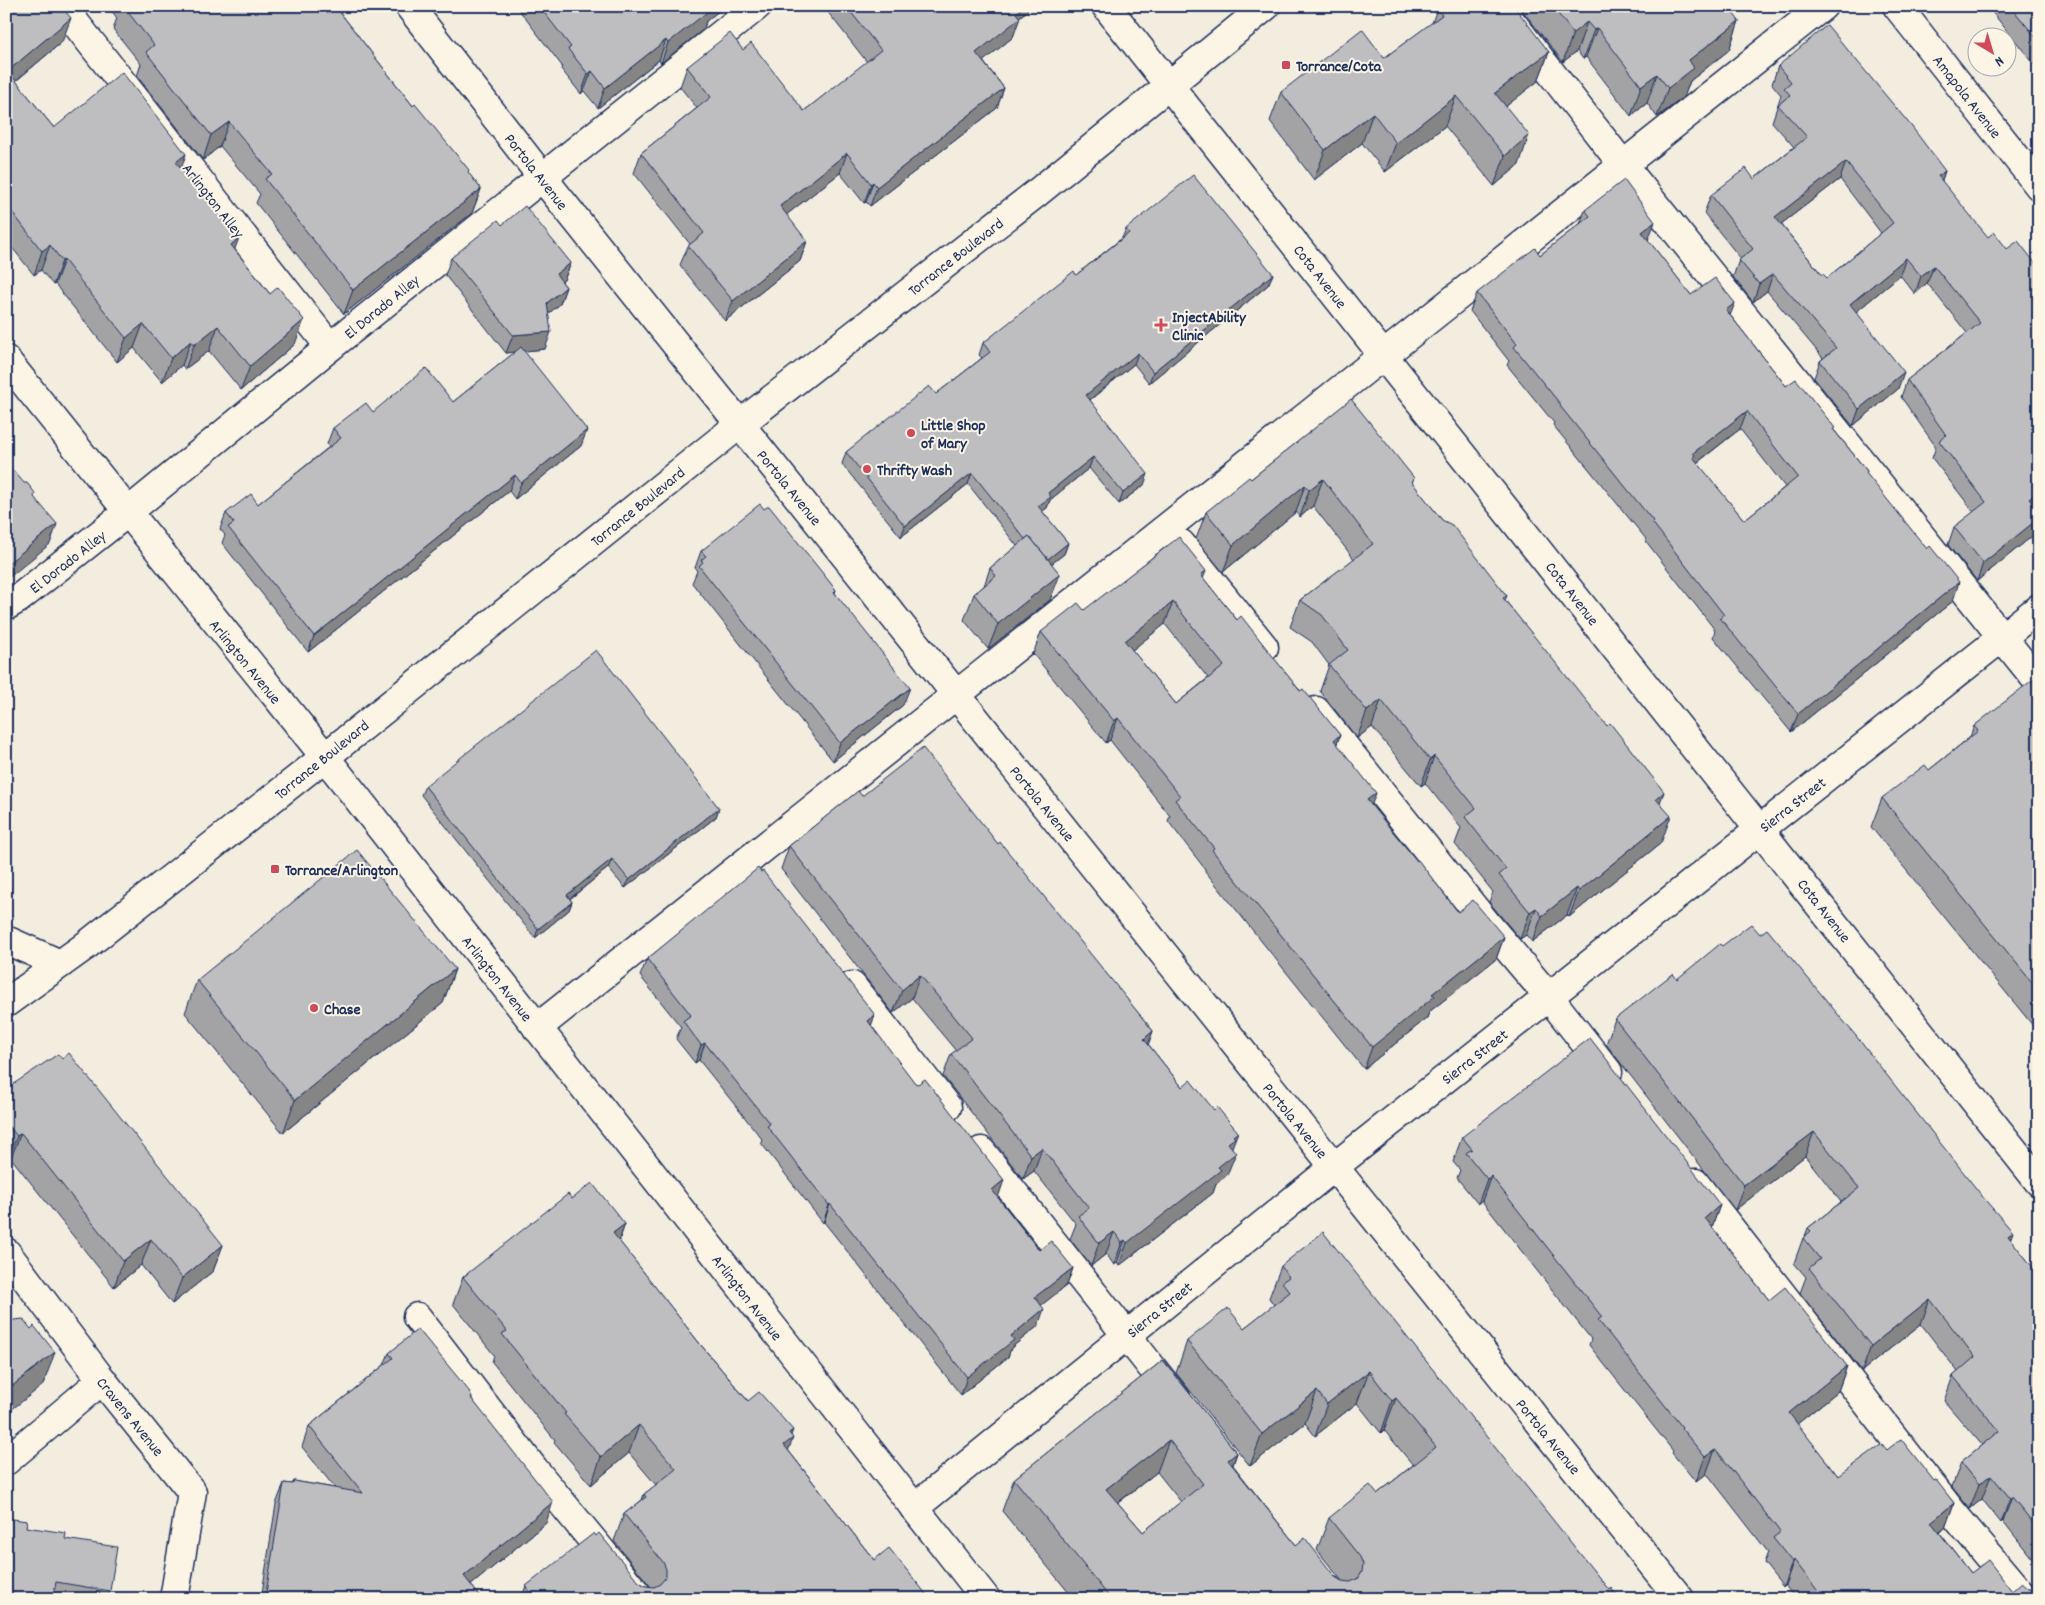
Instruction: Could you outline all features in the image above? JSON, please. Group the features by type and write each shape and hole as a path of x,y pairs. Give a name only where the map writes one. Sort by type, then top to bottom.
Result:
{"street":[{"name":"Arlington Alley","path":"62,6 330,347"},
{"name":"Portola Avenue","path":"409,6 542,177 1680,1599"},
{"name":"Cota Avenue","path":"1106,6 2039,1182"},
{"name":"Torrance Boulevard","path":"6,1003 60,964 325,757 740,424 1038,192 1266,6"},
{"path":"1499,6 1623,165 2039,683"},
{"path":"537,1028 758,865 956,694 1823,6"},
{"name":"Amapola Avenue","path":"1897,6 2039,186"},
{"name":"El Dorado Alley","path":"6,606 18,599 128,512 330,347 754,7"},
{"name":"Arlington Avenue","path":"6,360 325,757 986,1599"},
{"path":"1167,527 1280,667"},
{"name":"Sierra Street","path":"914,1508 1334,1167 2039,608"},
{"path":"1299,690 1487,924 1549,997 1622,1091"},
{"path":"6,940 60,964"},
{"path":"838,967 1194,1421"},
{"path":"1678,1161 1953,1513 2025,1599"},
{"name":"Cravens Avenue","path":"6,1252 102,1380 192,1492 174,1599"},
{"path":"417,1316 534,1469 641,1599"},
{"path":"6,1461 102,1380"}],"building":[{"path":"6,6 61,6 71,18 8,71 54,128 122,72 186,154 176,162 239,238 231,245 270,294 278,287 304,320 250,366 218,326 194,345 191,341 171,358 143,324 126,338 64,260 62,261 50,245 42,251 6,204"},
{"path":"123,6 335,6 413,106 415,104 469,170 468,172 481,189 353,290 265,179 272,174 229,122 211,135 146,52 154,45"},
{"path":"539,6 709,6 711,9 668,43 666,40 605,88 592,71 588,74 568,49 571,47"},
{"path":"846,6 1018,6 1020,10 1016,13 1020,18 976,53 1004,88 877,187 873,182 871,184 847,153 780,206 807,241 733,301 688,246 704,233 641,153 711,97 687,67 730,33 743,50 751,43 804,111 881,50"},
{"path":"1440,6 1514,6 1549,52 1495,93 1529,135 1505,156 1456,96 1396,143 1373,113 1325,150 1281,92 1362,29 1384,58 1442,15 1437,9"},
{"path":"1552,6 1696,6 1701,12 1708,6 1728,6 1739,21 1689,60 1694,68 1668,88 1657,74 1641,86 1597,28 1594,30 1587,22 1573,33"},
{"path":"2010,6 2039,6 2039,41"},
{"path":"1827,25 1912,127 1945,171 1938,176 1988,237 1994,232 2007,249 2018,241 2039,268 2039,491 2029,499 2039,511 2039,518 1983,563 1954,527 1986,502 1939,441 1946,435 1907,380 1980,323 1934,266 1921,276 1906,258 1850,304 1904,372 1859,409 1820,361 1836,348 1773,274 1759,284 1739,260 1753,249 1711,195 1746,168 1754,179 1807,137 1778,105 1790,95 1784,88 1791,82 1778,66","holes":["1846,162 1893,223 1827,278 1822,275 1775,217"]},
{"path":"1193,175 1273,274 1153,372 1138,353 1086,395 1148,474 1123,493 1093,457 1048,493 1051,497 1038,506 1068,543 1048,559 1029,536 1025,539 972,473 905,526 846,452 929,386 936,394 990,352 983,343 1074,271 1076,275 1129,233 1126,229"},
{"path":"1624,180 1655,222 1642,232 1691,295 1715,278 1735,303 1726,310 1786,386 1796,379 1835,428 1833,429 1867,471 1866,473 1927,549 1930,546 1959,582 1798,714 1720,618 1724,615 1653,521 1514,347 1517,344 1477,293 1535,248 1540,255 1590,216 1585,210","holes":["1747,411 1798,477 1744,520 1693,457 1695,455 1693,453"]},
{"path":"525,206 571,263 556,274 566,287 547,303 551,332 513,335 451,258 498,220 502,225"},
{"path":"521,347 587,430 521,483 515,475 314,636 228,527 234,523 226,513 251,494 258,504 341,438 333,428 366,403 373,412 426,368 453,402"},
{"path":"1351,399 1414,478 1411,481 1442,520 1452,525 1507,596 1503,598 1607,726 1610,723 1664,792 1656,799 1671,816 1579,891 1577,888 1542,916 1536,908 1530,912 1499,875 1506,869 1465,817 1476,808 1434,756 1430,760 1381,700 1367,711 1329,665 1348,650 1322,615 1300,600 1373,544 1323,479 1309,490 1305,485 1233,545 1206,512 1249,477 1251,479"},
{"path":"6,462 24,483 27,483 35,493 34,497 57,524 6,565"},
{"path":"760,504 764,509 769,506 836,590 834,592 910,688 840,743 699,566 703,562 701,560 706,556 701,551"},
{"path":"1029,536 1060,574 998,624 974,594 996,576 990,568"},
{"path":"1179,537 1206,571 1201,575 1237,620 1241,616 1300,691 1303,689 1340,735 1334,740 1376,793 1367,800 1418,860 1458,912 1473,900 1504,937 1432,994 1435,996 1372,1047 1212,850 1214,848 1175,800 1180,796 1118,718 1114,721 1041,632 1078,603 1084,610","holes":["1173,602 1224,666 1176,704 1125,641"]},
{"path":"596,650 719,808 629,880 612,859 567,895 572,902 538,929 425,786"},
{"path":"2036,677 2039,681 2039,991 1882,798 1925,765 1929,770 1978,731 1974,726"},
{"path":"923,748 998,844 1000,842 1153,1031 1144,1039 1182,1087 1190,1080 1214,1110 1217,1107 1238,1132 1233,1136 1235,1138 1228,1143 1236,1153 1218,1167 1221,1170 1127,1243 1125,1240 1122,1242 1114,1232 1099,1243 1078,1216 1089,1208 1042,1148 1031,1156 951,1054 972,1038 920,975 902,990 789,846 858,791 862,796"},
{"name":"Chase","path":"357,850 455,969 295,1100 197,980"},
{"path":"758,868 761,872 763,871 875,1015 868,1021 915,1083 918,1084 925,1079 1004,1180 992,1190 1039,1250 1051,1241 1073,1268 1035,1297 1044,1309 1011,1336 1014,1340 967,1377 767,1126 770,1124 705,1043 701,1045 683,1021 691,1015 647,959"},
{"path":"1751,924 1760,934 1767,929 1856,1036 1986,1201 2013,1232 2008,1236 2039,1275 2039,1530 1991,1475 1979,1484 1961,1462 1999,1431 1953,1376 1975,1357 1930,1299 1871,1346 1809,1268 1820,1259 1803,1238 1811,1231 1808,1228 1859,1188 1814,1132 1744,1185 1615,1019 1673,974 1677,979 1720,944 1722,946"},
{"path":"1590,1038 1720,1205 1705,1218 1769,1300 1785,1287 1847,1366 1789,1413 1838,1476 1882,1444 1887,1450 1901,1439 1954,1503 1931,1522 1971,1573 1988,1560 2012,1591 2021,1583 2028,1589 2039,1589 2039,1599 1824,1599 1794,1560 1792,1562 1773,1538 1780,1532 1718,1452 1715,1450 1705,1457 1681,1428 1598,1320 1602,1317 1491,1176 1487,1179 1466,1153 1472,1149 1462,1137"},
{"path":"69,1053 223,1245 182,1278 151,1239 123,1261 21,1133 17,1136 6,1123 6,1089 58,1054 62,1059"},
{"path":"592,1183 625,1224 613,1233 700,1344 748,1401 759,1392 793,1430 789,1433 793,1438 784,1445 874,1560 889,1548 930,1599 536,1599 526,1586 594,1533 596,1536 599,1533 639,1582 646,1586 654,1587 660,1584 666,1577 666,1569 663,1562 624,1514 646,1497 644,1494 676,1469 639,1425 601,1457 564,1414 566,1413 502,1334 507,1331 463,1277 568,1194 572,1199"},
{"path":"1323,1232 1609,1590 1611,1588 1619,1599 1111,1599 1014,1479 1163,1360 1237,1453 1228,1460 1296,1545 1305,1538 1335,1577 1342,1581 1350,1582 1358,1579 1362,1572 1363,1564 1360,1557 1329,1518 1370,1485 1377,1494 1436,1447 1396,1398 1392,1401 1369,1371 1327,1404 1317,1391 1262,1434 1187,1341 1228,1308 1244,1328 1290,1292 1282,1282 1289,1277 1281,1266","holes":["1169,1440 1203,1484 1143,1532 1106,1489"]},
{"path":"23,1319 31,1329 34,1326 55,1352 6,1391 6,1321"},
{"path":"418,1329 469,1391 471,1398 553,1502 464,1576 482,1599 265,1599 284,1483 293,1484 294,1481 363,1493 309,1426 393,1358 389,1353"},
{"path":"6,1518 27,1521 26,1527 66,1533 65,1539 117,1547 110,1591 56,1582 53,1599 6,1599"},
{"path":"523,1593 522,1599 516,1599"}],"place":[{"name":"Torrance/Cota","path":"1286,65"},
{"name":"InjectAbility Clinic","path":"1161,325"},
{"name":"Little Shop of Mary","path":"911,433"},
{"name":"Thrifty Wash","path":"867,469"},
{"name":"Torrance/Arlington","path":"275,869"},
{"name":"Chase","path":"314,1008"}]}
